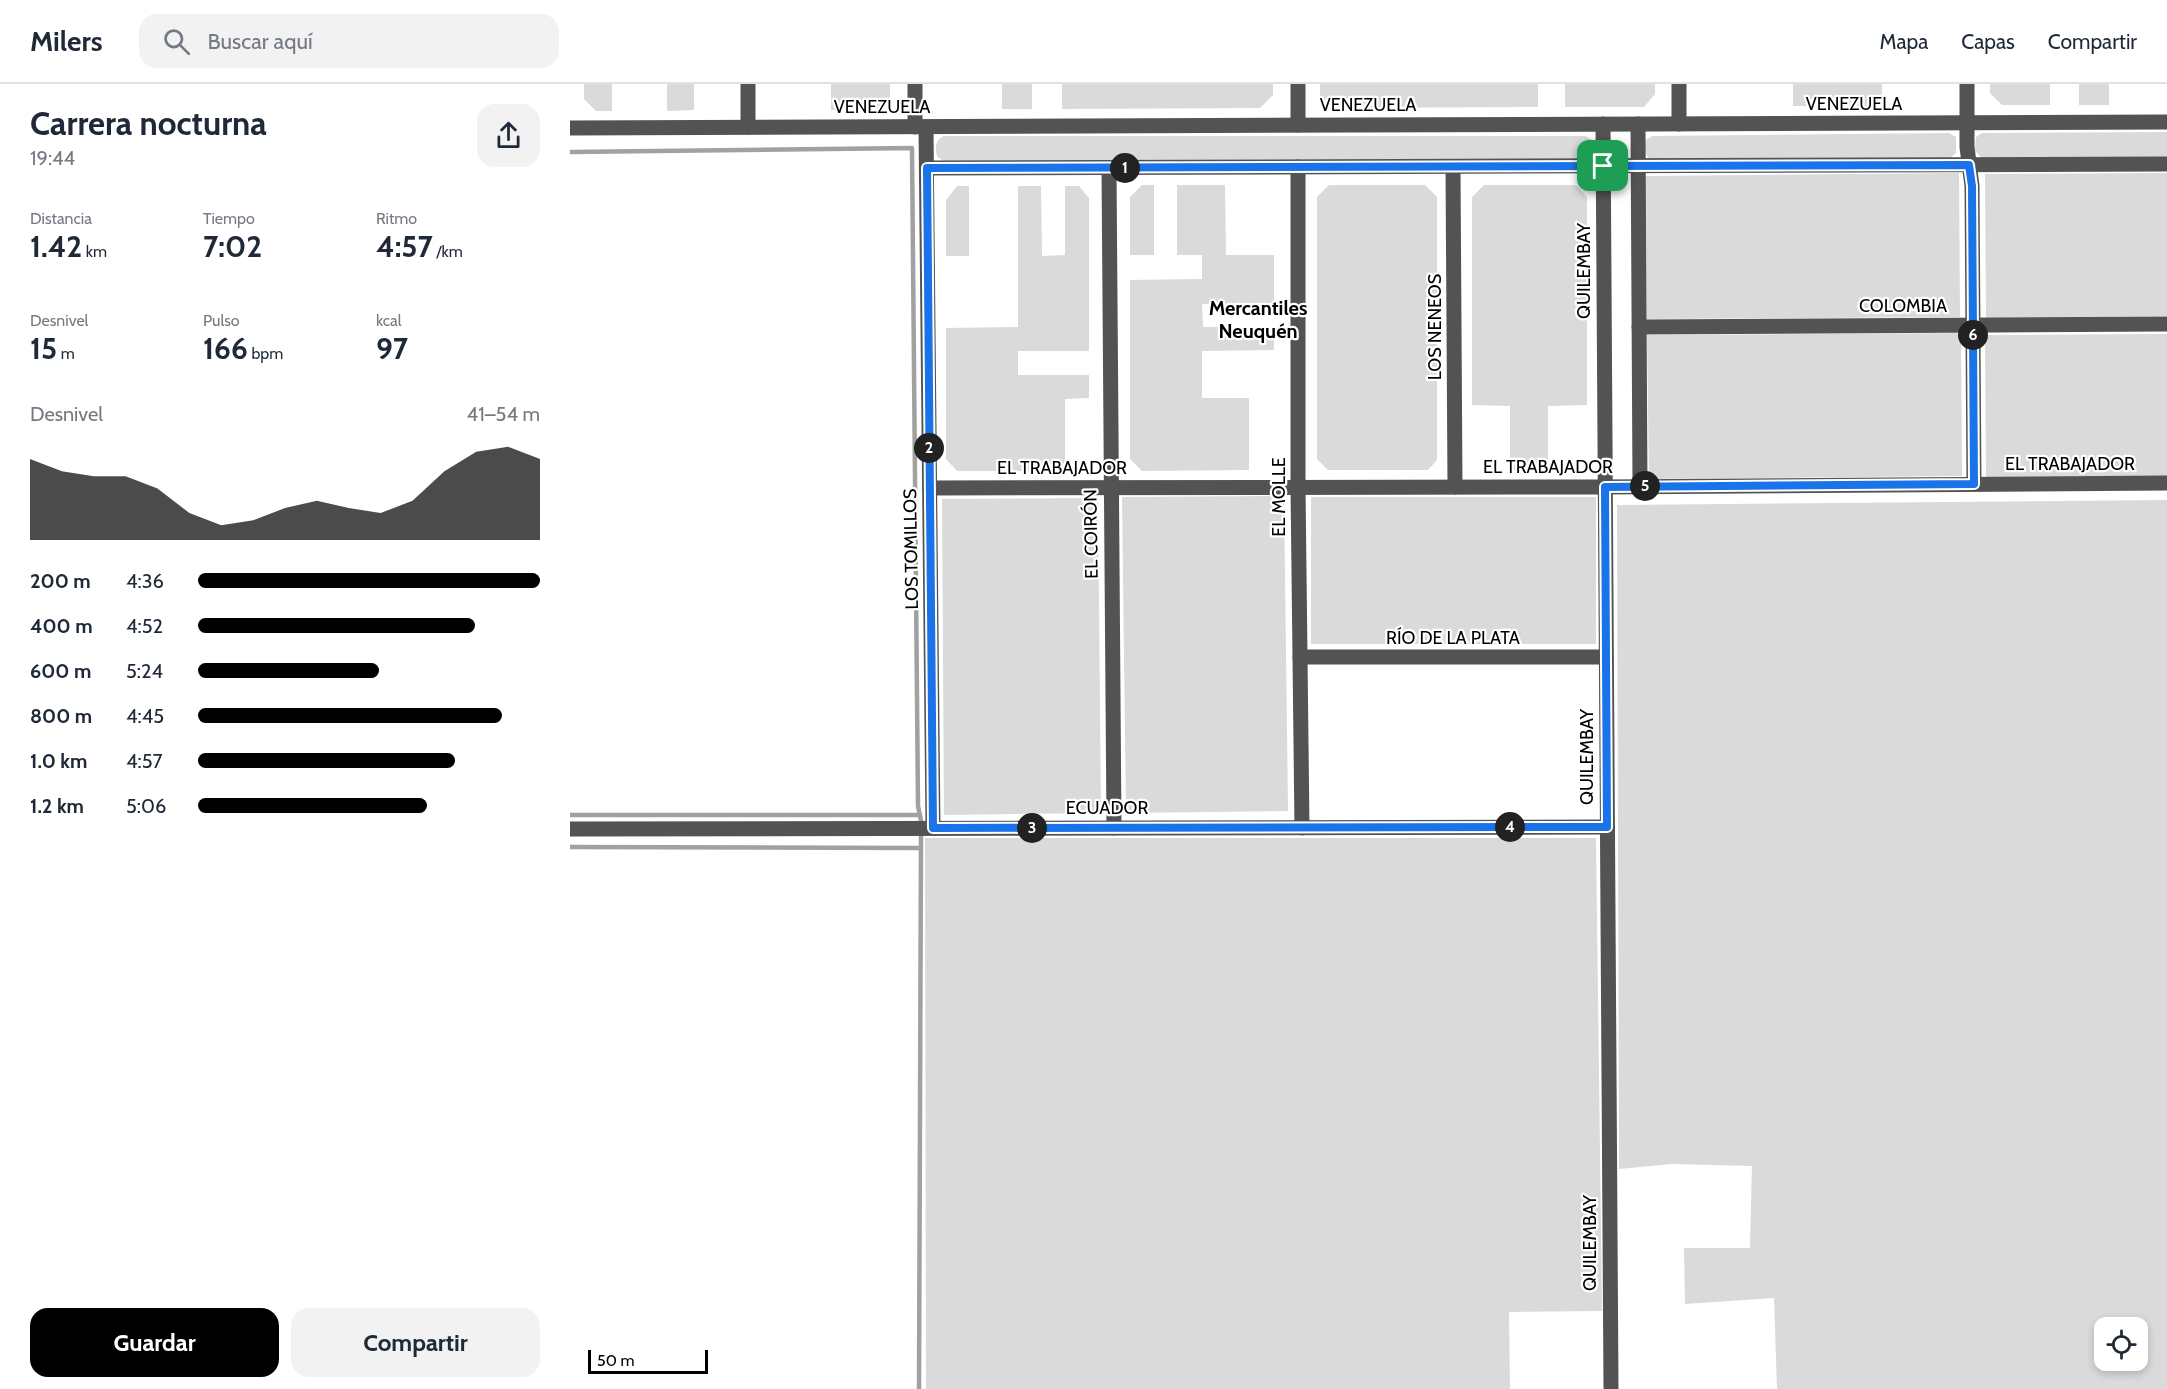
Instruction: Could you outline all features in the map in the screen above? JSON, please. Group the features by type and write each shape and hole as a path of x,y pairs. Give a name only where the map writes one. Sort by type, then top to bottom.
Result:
{"street":[{"path":"748,84 748,127"},
{"name":"LOS TOMILLOS","path":"915,84 927,168 933,828"},
{"path":"1298,84 1298,125"},
{"path":"1679,84 1679,124"},
{"path":"1966,84 1972,186 1974,484"},
{"name":"VENEZUELA","path":"570,128 2167,122"},
{"name":"QUILEMBAY","path":"1603,124 1611,1389"},
{"path":"1638,124 1640,486"},
{"path":"927,168 2167,165"},
{"name":"EL MOLLE","path":"1298,167 1298,487 1302,828"},
{"name":"LOS NENEOS","path":"1454,167 1455,487"},
{"name":"EL COIRÓN","path":"1109,168 1114,828"},
{"name":"COLOMBIA","path":"1639,327 2167,324"},
{"name":"EL TRABAJADOR","path":"930,488 2167,483"},
{"name":"RÍO DE LA PLATA","path":"1300,657 1606,657"},
{"name":"ECUADOR","path":"570,829 1607,827"}],"shaded area":[{"path":"584,84 612,84 612,111 596,111 584,99"},
{"path":"667,84 694,84 694,110 667,111"},
{"path":"831,84 890,84 890,97 878,110 831,110"},
{"path":"1002,84 1032,84 1032,109 1002,109"},
{"path":"1062,84 1273,84 1273,95 1260,108 1062,109"},
{"path":"1320,84 1538,84 1538,107 1333,108 1320,96"},
{"path":"1565,84 1655,84 1655,94 1644,107 1565,107"},
{"path":"1793,84 1882,84 1882,106 1793,106"},
{"path":"1990,84 2050,84 2050,105 2002,105 1990,93"},
{"path":"2079,84 2109,84 2109,105 2079,105"},
{"path":"2167,132 2167,157 1982,158 1975,151 1976,137 1982,133"},
{"path":"1949,133 1956,137 1956,153 1950,158 1649,160 1645,151 1646,140 1652,136"},
{"path":"944,136 1585,136 1593,140 1594,154 1590,160 943,161 937,156 936,147 937,142"},
{"path":"1959,173 1960,317 1647,319 1646,176"},
{"path":"2167,173 2167,316 1986,318 1985,174"},
{"path":"1142,185 1154,185 1154,255 1130,255 1130,197"},
{"path":"1177,185 1225,185 1226,255 1274,255 1274,303 1202,304 1203,327 1274,327 1274,350 1202,351 1202,398 1249,398 1249,470 1142,471 1130,459 1130,280 1202,279 1202,255 1177,255"},
{"path":"1329,185 1425,185 1437,197 1437,460 1428,470 1328,470 1317,459 1317,197"},
{"path":"1484,185 1576,185 1587,197 1587,405 1548,406 1548,470 1510,470 1510,406 1472,405 1472,197"},
{"path":"957,186 969,186 969,256 946,256 946,200"},
{"path":"1018,186 1041,186 1042,256 1065,255 1065,186 1079,186 1089,198 1089,351 1018,351 1018,375 1089,375 1089,398 1065,399 1065,471 957,471 946,459 946,328 1018,327"},
{"path":"1961,333 1962,476 1649,479 1647,335"},
{"path":"2167,334 2167,477 1986,479 1985,335"},
{"path":"1284,496 1288,811 1126,813 1122,497"},
{"path":"1311,497 1596,497 1596,644 1311,644"},
{"path":"1098,498 1101,813 944,815 942,499"},
{"path":"2167,500 2167,1389 1777,1389 1774,1298 1685,1304 1684,1248 1750,1248 1752,1166 1672,1164 1619,1169 1617,505"},
{"path":"925,838 1596,838 1602,1311 1509,1312 1510,1389 926,1389"}],"waterway":[{"path":"570,152 912,148 918,806 921,821"},
{"path":"570,815 920,815"},
{"path":"919,1389 921,835"},
{"path":"570,847 921,848"}],"district":[{"name":"Mercantiles Neuquén","path":"1258,320"}],"route":[{"path":"1969,165 1972,186 1974,484 1605,487 1607,827 933,828 927,168 1603,166 1969,165"}]}
